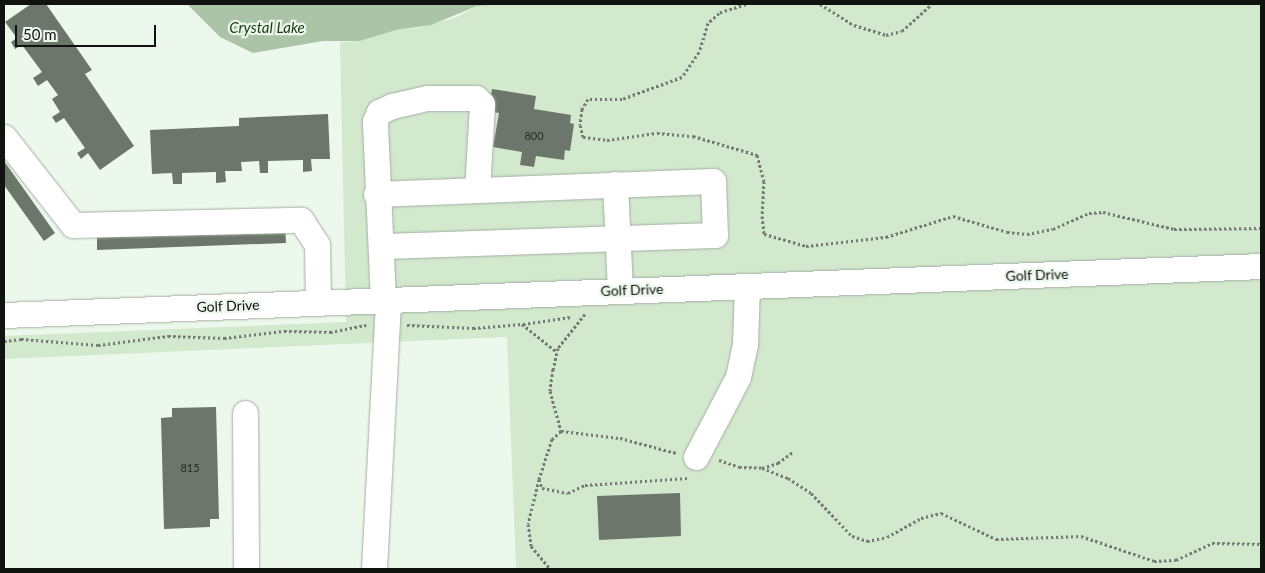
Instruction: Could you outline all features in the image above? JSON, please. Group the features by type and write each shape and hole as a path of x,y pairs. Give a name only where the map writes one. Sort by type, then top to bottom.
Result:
{"street":[{"path":"374,569 385,300 382,246 376,194 375,121 379,112 392,106 427,98 469,96 482,104 477,190"},
{"path":"4,137 73,225 301,220 317,245 318,302"},
{"path":"376,194 713,181 715,234 382,246"},
{"path":"611,291 618,238 615,184"},
{"name":"Golf Drive","path":"4,315 1261,266"},
{"path":"696,457 738,378 745,345 747,286"},
{"path":"244,413 246,569"}],"path":[{"path":"746,4 719,13 708,23 699,52 682,77 622,100 588,99 582,109 580,125 583,137 606,140 656,133 693,136 757,155 764,181 762,216 764,234 806,246 886,237 953,216 981,222 1007,232 1027,234 1053,230 1090,213 1103,212 1174,230 1261,228"},
{"path":"820,4 854,25 886,35 902,32 932,4"},
{"path":"561,431 550,391 558,352 584,316 611,291"},
{"path":"398,325 473,328 584,316"},
{"path":"522,324 558,352"},
{"path":"4,342 21,339 98,345 168,336 224,338 284,332 330,332 374,325"},
{"path":"561,431 620,438 696,457 710,457 739,467 762,468 788,478 811,493 852,536 867,541 886,537 921,518 941,512 996,539 1081,536 1154,561 1176,560 1212,543 1228,541 1261,544"},
{"path":"550,569 531,546 528,524 539,479 552,440 561,431"},
{"path":"762,468 778,463 794,452"},
{"path":"539,479 542,488 568,493 585,484 668,482 689,478 696,457"},
{"path":"604,569 624,569"}],"shaded area":[{"path":"502,4 1261,4 1261,569 516,569 507,337 4,359 4,336 346,322 340,42 360,41 396,30 417,28 455,18 477,6"}],"water":[{"name":"Crystal Lake","path":"187,4 502,4 477,6 431,25 396,30 360,41 323,41 253,53 220,37"}],"building":[{"path":"31,4 46,4 92,70 85,74 134,146 100,170 88,153 81,159 77,153 85,148 64,118 56,123 52,117 60,112 52,99 58,95 47,80 38,86 33,78 42,72 22,45 15,49 11,42 17,38 5,22"},
{"path":"492,89 536,96 534,109 571,115 570,123 574,124 570,151 565,150 564,160 536,156 534,167 520,165 522,152 493,147 499,113 488,111"},
{"path":"328,114 330,159 311,159 312,171 303,172 303,160 268,161 268,173 260,173 259,161 241,162 242,171 225,171 226,182 216,183 216,172 182,173 182,184 173,184 172,173 152,174 150,130 239,126 239,118"},
{"path":"4,161 55,233 44,241 4,185"},
{"path":"285,224 286,243 97,250 97,230"},
{"path":"216,407 219,519 210,519 210,527 164,529 161,418 172,417 172,408"},
{"path":"680,493 681,536 599,540 597,496"}]}
